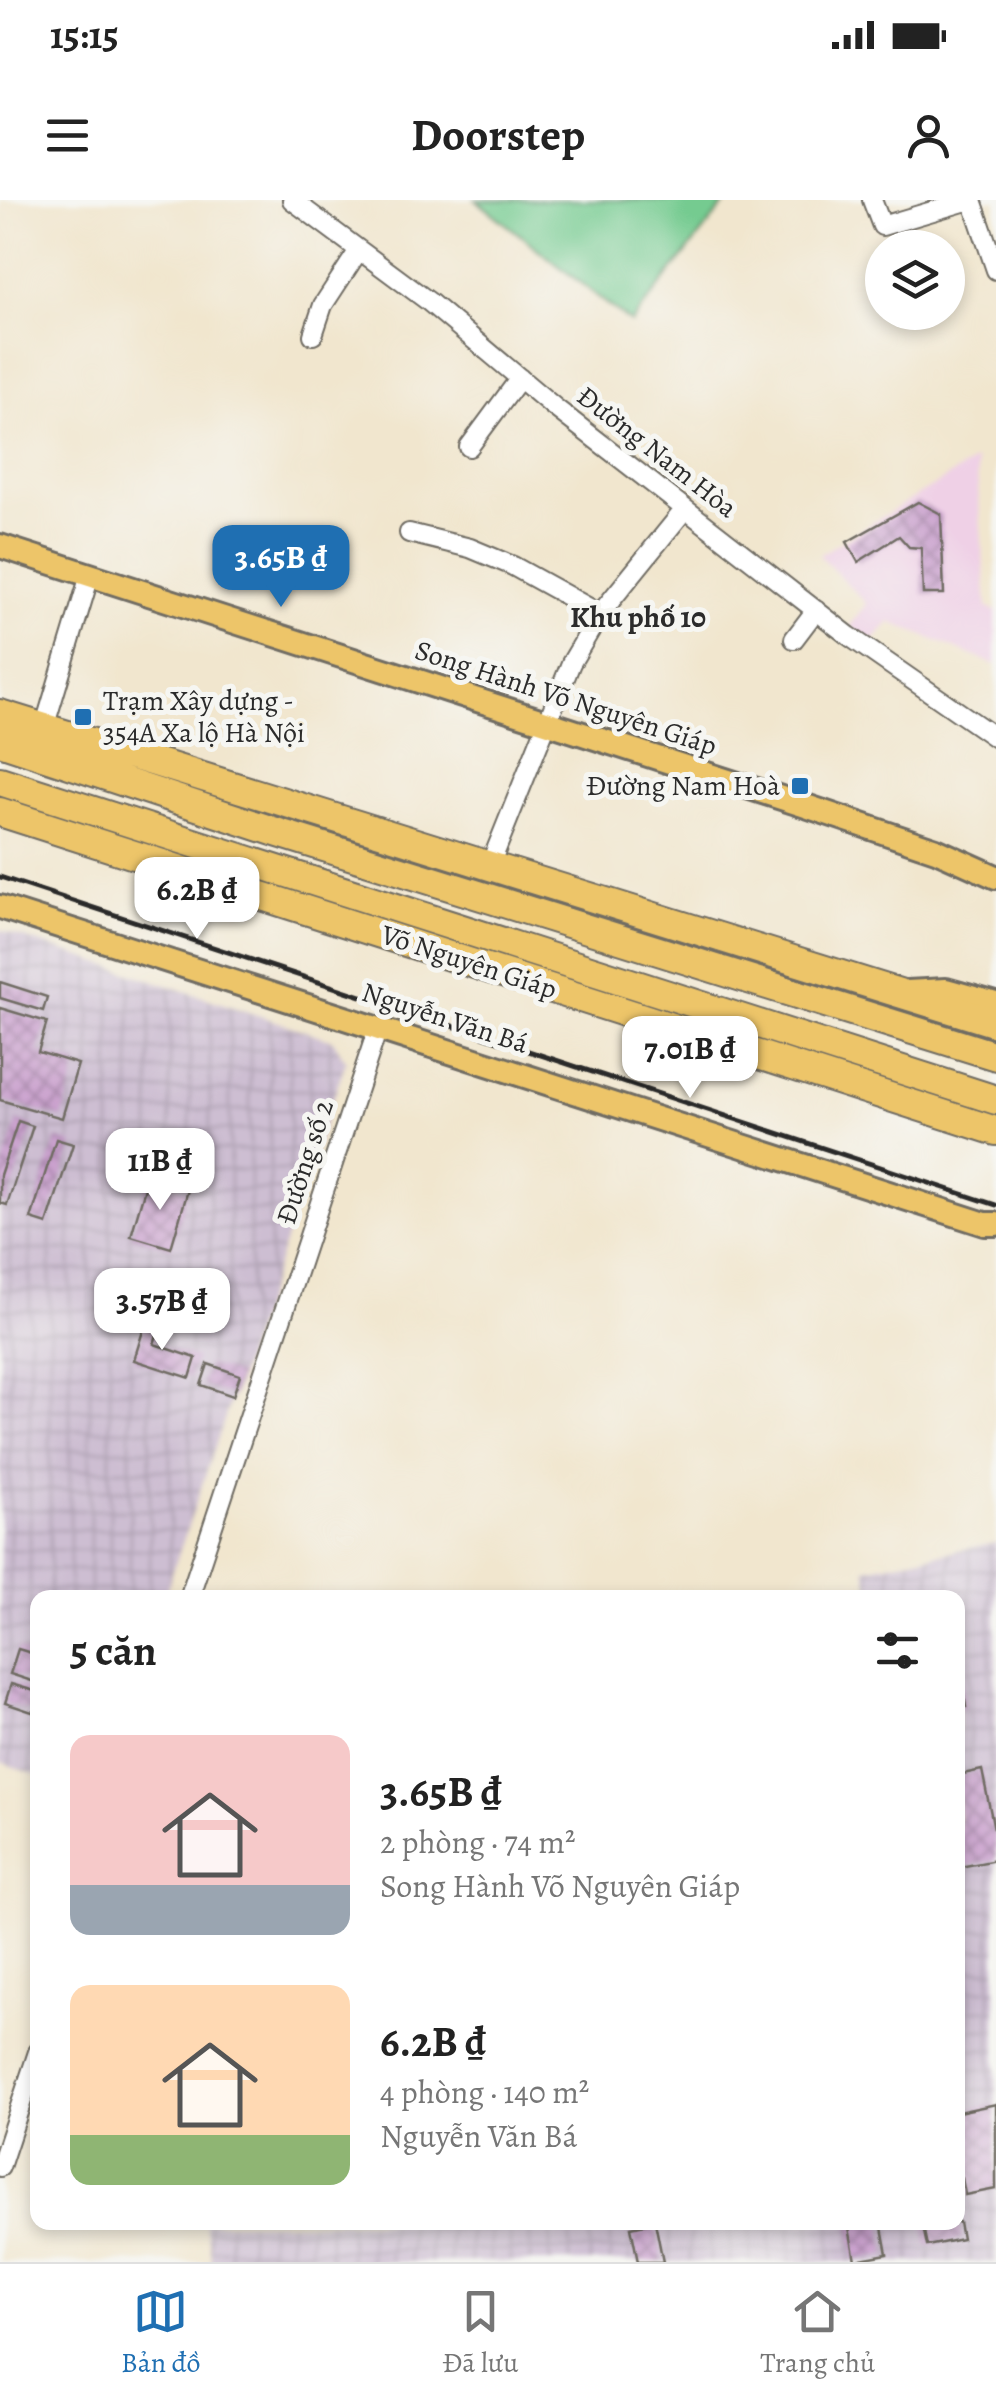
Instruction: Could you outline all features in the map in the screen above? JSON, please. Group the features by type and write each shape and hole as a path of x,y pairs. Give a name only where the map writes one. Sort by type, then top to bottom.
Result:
{"highway":[{"path":"0,714 996,1023"},
{"path":"0,741 298,839 996,1056"},
{"name":"Võ Nguyên Giáp","path":"0,782 996,1100"},
{"name":"Võ Nguyên Giáp","path":"0,812 996,1131"}],"main road":[{"name":"Song Hành Võ Nguyên Giáp","path":"0,546 936,850 996,877"},
{"name":"Nguyễn Văn Bá","path":"0,906 992,1227"},
{"path":"902,994 946,990 996,1004"}],"street":[{"name":"Đường Nam Hòa","path":"292,200 428,301 685,510 816,610 996,738"},
{"path":"872,200 882,226 971,200 996,270"},
{"path":"313,335 323,305 359,250"},
{"path":"470,447 520,378"},
{"path":"490,865 571,663 600,614 685,510"},
{"path":"410,534 470,548 513,566 600,614"},
{"path":"44,728 90,575"},
{"path":"794,638 816,610"},
{"name":"Đường số 2","path":"192,1590 378,1028"},
{"path":"0,2167 30,2076"}],"shaded area":[{"path":"976,460 987,608 996,611 996,665 890,622 871,643 850,626 867,604 819,555"},
{"path":"0,930 333,1040 346,1061 166,1590 30,1590 30,1773 0,1762"},
{"path":"996,1543 996,2262 212,2262 206,2230 965,2230 965,1590 870,1590 865,1568"}],"green space":[{"path":"476,200 728,200 631,323"}],"building":[{"path":"918,502 941,514 944,594 923,594 921,548 909,547 899,536 858,562 847,542"},
{"path":"0,982 47,997 43,1011 0,998"},
{"path":"0,1008 47,1022 38,1052 78,1064 62,1118 0,1100"},
{"path":"18,1121 33,1126 7,1205 0,1203 0,1175"},
{"path":"56,1139 73,1144 47,1224 31,1219"},
{"path":"148,1178 188,1190 171,1248 131,1236"},
{"path":"147,1318 161,1322 154,1344 196,1358 190,1378 134,1360"},
{"path":"208,1364 240,1375 233,1396 201,1385"},
{"path":"18,1649 30,1653 30,1680 10,1674"},
{"path":"11,1684 30,1690 30,1711 5,1703"},
{"path":"982,1770 996,1839 996,1860 965,1866 965,1774"},
{"path":"996,2104 996,2189 965,2195 965,2111"},
{"path":"632,2230 657,2230 663,2262 638,2262"},
{"path":"849,2230 882,2230 887,2254 855,2260"},
{"path":"924,2230 960,2230 962,2239 927,2246"}],"railway":[{"path":"0,877 996,1205"}],"place":[{"name":"Trạm Xây dựng - 354A Xa lộ Hà Nội","path":"83,717"},
{"name":"Đường Nam Hoà","path":"800,786"}],"district":[{"name":"Khu phố 10","path":"638,617"}]}
